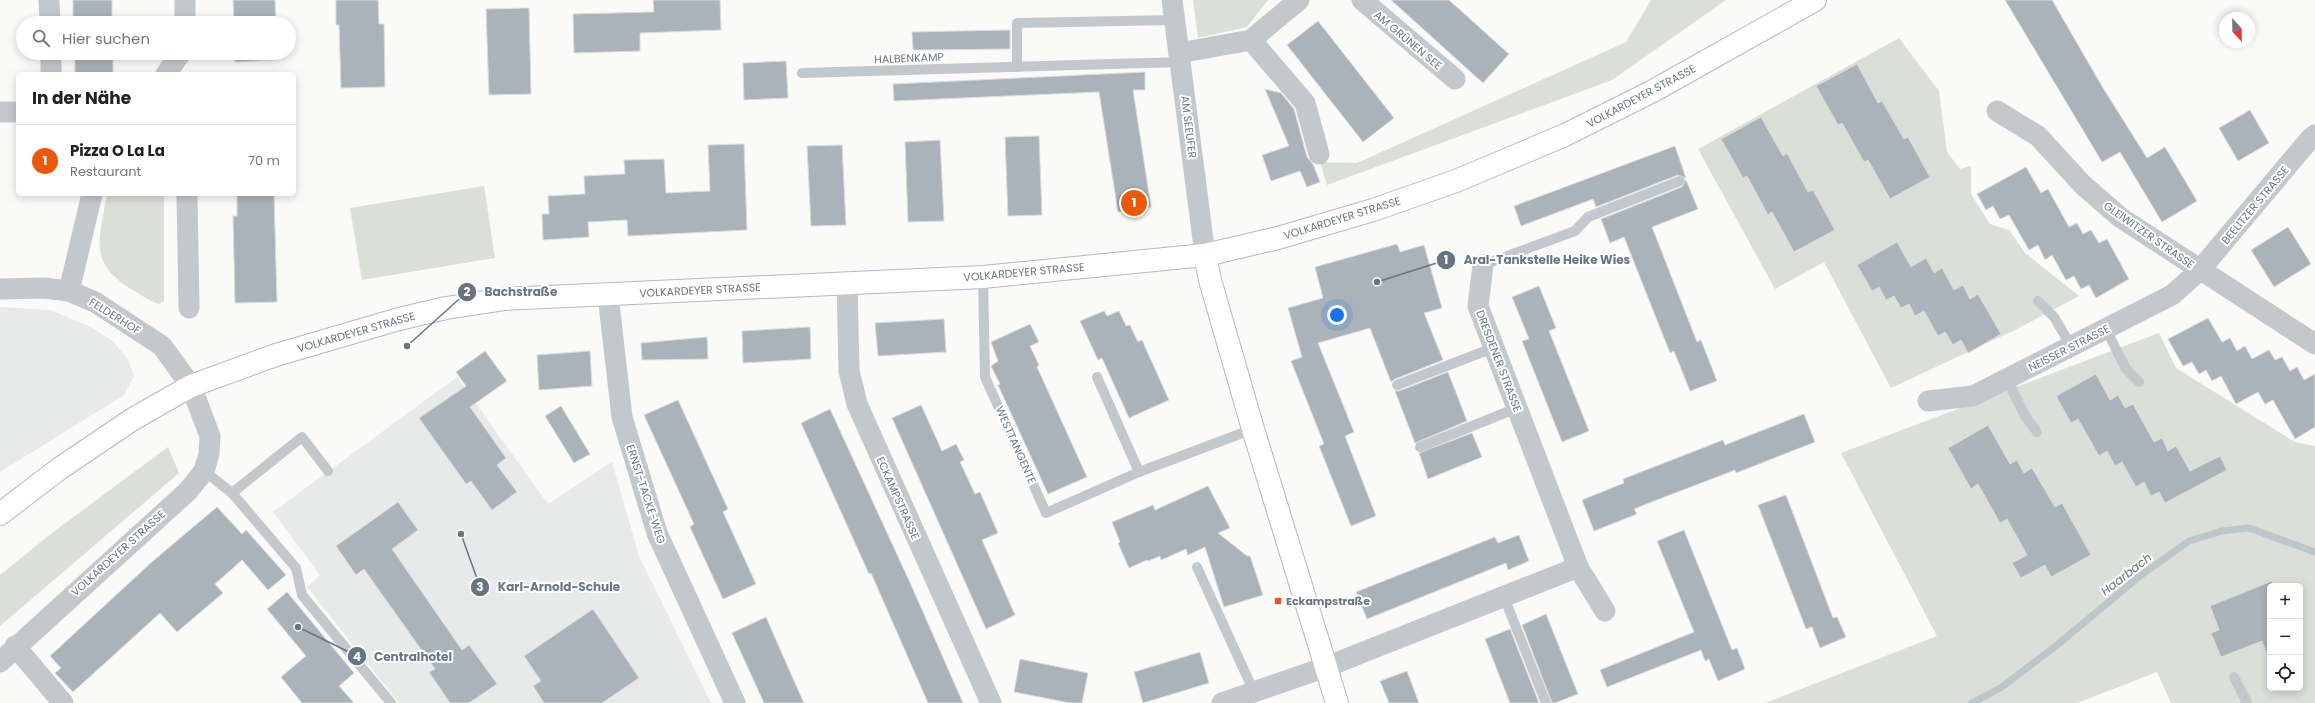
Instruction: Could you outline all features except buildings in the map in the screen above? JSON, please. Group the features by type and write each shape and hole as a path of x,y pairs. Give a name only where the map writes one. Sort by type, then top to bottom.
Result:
{"main road":[{"name":"VOLKARDEYER STRASSE","path":"0,514 59,469 133,419 191,386 276,355 398,319 446,308 505,300 847,282 982,277 1205,255 1278,238 1373,210 1456,181 1565,135 1654,91 1815,0"},
{"path":"1205,255 1210,280 1253,429 1337,703"}],"street":[{"path":"49,0 50,16"},
{"path":"184,0 185,16"},
{"path":"1180,57 1251,40 1299,0"},
{"name":"AM GRÜNEN SEE","path":"1362,0 1455,79"},
{"name":"AM SEEUFER","path":"1174,10 1205,255"},
{"path":"1251,40 1305,103 1320,154"},
{"path":"50,60 51,72"},
{"path":"167,72 176,60"},
{"path":"185,60 186,72"},
{"name":"GLEIWITZER STRASSE","path":"1997,111 2038,136 2083,185 2121,218 2200,271 2315,344"},
{"path":"0,112 16,112"},
{"name":"BEELITZER STRASSE","path":"2200,271 2313,140"},
{"path":"69,291 92,196"},
{"path":"187,196 189,308"},
{"name":"DRESDENER STRASSE","path":"1483,265 1478,306 1578,567 1605,611"},
{"name":"NEISSER STRASSE","path":"1928,401 1973,396 2172,295 2200,271"},
{"name":"ECKAMPSTRASSE","path":"847,282 849,371 857,404 991,703"},
{"name":"FELDERHOF","path":"0,289 44,288 69,291 95,302 162,346 191,386"},
{"name":"ERNST-TACKE-WEG","path":"608,295 622,417 657,533 735,703"},
{"name":"VOLKARDEYER STRASSE","path":"0,662 14,646 188,491 204,471 209,454 210,436 191,386"},
{"path":"1222,703 1326,667 1578,567"},
{"path":"14,646 63,703"}],"lane":[{"path":"1017,67 1017,22 1174,10"},
{"name":"HALBENKAMP","path":"802,73 1017,67 1180,57"},
{"name":"DRESDENER STRASSE","path":"1483,265 1575,231 1588,217 1680,182"},
{"name":"WESTTANGENTE","path":"982,277 985,377 1046,513 1139,472 1253,429"},
{"path":"2038,301 2054,317 2071,346"},
{"path":"2106,329 2126,369 2139,382"},
{"path":"1397,385 1493,348"},
{"path":"1097,377 1139,472"},
{"path":"2007,379 2026,416 2037,432"},
{"path":"1420,447 1517,408"},
{"path":"232,494 302,437 328,472"},
{"path":"204,471 232,494 296,568 302,595 391,703"},
{"path":"1197,567 1254,692"},
{"path":"1504,597 1546,703"},
{"path":"2234,678 2247,703"}],"shaded area":[{"path":"1193,0 1268,0 1247,27 1198,38"},
{"path":"1651,0 1726,0 1612,80 1327,185 1320,162 1357,163 1626,42"},
{"path":"1899,38 1939,91 1947,152 1960,169 1971,166 1971,194 1990,224 2009,230 2025,253 2079,296 2015,330 1891,388 1824,262 1775,289 1698,149"},
{"path":"484,186 495,258 362,280 350,208"},
{"path":"107,196 164,196 164,301 159,304 131,289 117,279 108,269 102,259 100,248"},
{"path":"0,307 50,310 91,327 113,341 128,360 134,376 124,395 0,472"},
{"path":"2159,333 2176,368 2295,442 2315,446 2315,703 2171,703 2157,672 2077,703 1765,703 1937,636 1841,453"},
{"path":"457,377 548,504 612,462 639,556 711,703 399,703 307,587 320,575 273,512"},
{"path":"168,447 179,473 0,626 0,575 52,533"}],"waterway":[{"name":"Haarbach","path":"1972,703 2002,687 2057,645 2140,576 2189,541 2222,531 2249,528 2315,552"}],"place":[{"name":"Pizza O La La","path":"1134,203"},
{"name":"Aral-Tankstelle Heike Wies","path":"1377,282"},
{"name":"Bachstraße","path":"407,346"},
{"name":"Karl-Arnold-Schule","path":"461,534"},
{"name":"Eckampstraße","path":"1278,601"},
{"name":"Centralhotel","path":"298,627"}]}
